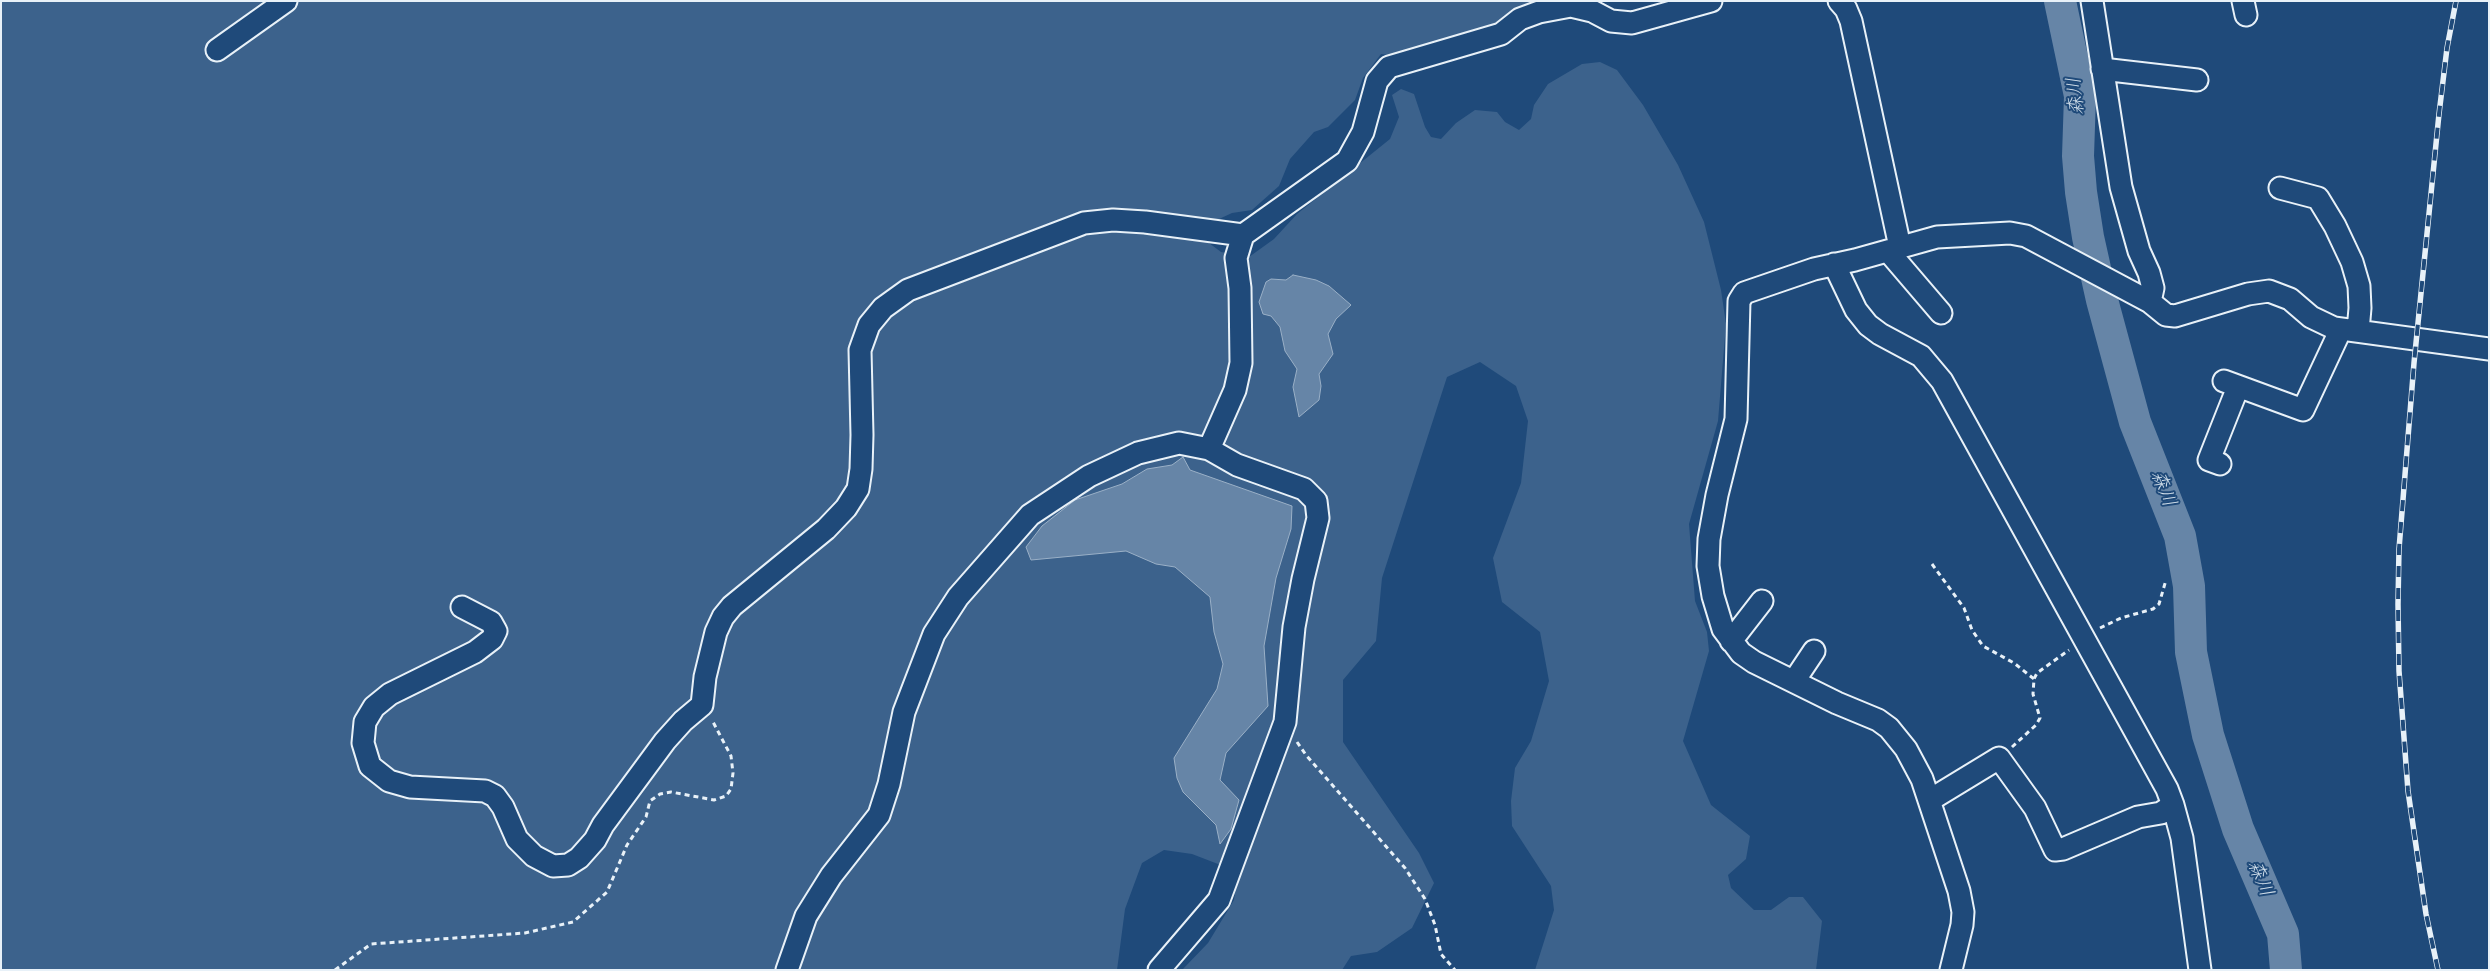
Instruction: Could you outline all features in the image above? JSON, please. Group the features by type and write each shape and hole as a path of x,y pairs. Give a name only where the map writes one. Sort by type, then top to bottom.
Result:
{"street":[{"path":"217,50 286,1"},
{"path":"1209,449 1235,390 1241,363 1240,288 1236,258 1243,235 1347,161 1363,132 1377,81 1389,67 1501,34 1520,19 1539,12 1571,6 1592,11 1611,21 1632,23 1711,1"},
{"path":"1839,1 1846,9 1851,21 1894,249 1941,313"},
{"path":"2092,1 2121,187 2139,251 2149,273 2153,288 2144,299"},
{"path":"2102,69 2197,80"},
{"path":"2220,464 2209,460 2231,384 2303,410 2350,330 2359,286 2352,262 2335,226 2318,198 2280,188"},
{"path":"462,606 491,622 496,630 492,639 475,652 390,694 374,707 365,722 363,743 370,766 389,780 410,787 485,791 495,796 503,807 517,839 534,856 553,866 568,865 579,858 595,840 603,825 665,741 683,721 702,705 705,677 716,632 723,617 732,606 826,529 846,508 858,488 861,469 862,434 860,350 870,325 883,308 908,290 1084,223 1112,220 1146,222 1243,235"},
{"path":"1951,970 1963,912 1960,892 1930,800 1922,779 1906,749 1889,728 1878,720 1754,662 1741,653 1723,628 1713,596 1708,566 1709,539 1717,495 1736,419 1739,301 1744,294 1814,269 1937,237 2010,232 2026,236 2067,260 2144,299 2166,315 2176,316 2248,294 2269,291 2290,299 2311,317 2334,328 2489,349"},
{"path":"1834,264 1856,310 1868,325 1880,334 1921,356 1942,382 2104,673 2174,805 2182,838 2200,970"},
{"path":"788,970 806,916 831,876 879,815 889,784 904,712 934,634 958,597 1030,515 1089,476 1138,454 1179,443 1209,449 1237,465 1304,489 1316,501 1318,518 1303,579 1294,627 1286,722 1219,900 1159,970"},
{"path":"1731,641 1762,601"},
{"path":"1794,681 1814,651"},
{"path":"1930,800 1999,758 2035,808 2050,844 2055,850 2063,850 2138,817 2161,813 2174,805"}],"path":[{"path":"1932,564 1964,608 1972,630 1983,646 2014,663 2034,680"},
{"path":"1286,722 1306,755 1405,868 1425,899 1435,925 1441,954 1455,970"}],"shaded area":[{"path":"1,1 1538,1 1495,27 1400,56 1381,54 1363,78 1355,100 1328,127 1314,132 1290,159 1279,186 1252,210 1232,213 1204,226 1201,237 1221,252 1249,257 1274,239 1297,214 1390,139 1399,117 1392,95 1401,89 1414,94 1425,127 1431,137 1441,139 1456,123 1475,110 1497,112 1505,122 1519,130 1531,119 1534,105 1548,84 1582,64 1600,62 1617,70 1643,105 1678,165 1704,222 1721,290 1726,324 1718,421 1689,524 1695,601 1707,632 1709,651 1683,741 1711,805 1750,836 1746,859 1728,875 1731,888 1754,910 1771,910 1789,897 1803,897 1822,921 1816,970 1535,970 1554,910 1551,886 1512,826 1511,801 1515,768 1531,741 1549,681 1540,632 1502,602 1493,558 1521,483 1528,421 1516,386 1480,362 1447,377 1382,578 1376,641 1343,680 1343,742 1419,853 1434,883 1412,928 1377,952 1351,956 1342,970 1182,970 1208,943 1234,900 1237,879 1218,864 1192,854 1164,850 1142,863 1125,909 1117,970 1,970"},
{"path":"1293,275 1316,280 1329,286 1351,305 1336,319 1328,334 1333,354 1319,374 1321,386 1319,400 1299,417 1293,387 1297,369 1285,351 1280,327 1271,316 1263,314 1259,302 1266,282 1271,279 1286,280"},
{"path":"1183,457 1190,470 1292,506 1291,529 1276,578 1264,646 1268,706 1226,753 1220,780 1239,800 1231,829 1220,844 1216,825 1183,792 1177,778 1174,758 1217,689 1223,664 1214,632 1210,597 1175,567 1156,564 1126,551 1031,560 1026,547 1042,526 1075,500 1122,484 1147,469 1172,465"}],"waterway":[{"name":"森川","path":"2060,1 2080,96 2078,156 2081,192 2088,237 2102,300 2135,422 2180,536 2189,586 2191,652 2208,735 2238,829 2283,934 2286,970"}],"railway":[{"path":"2438,970 2426,914 2408,791 2399,671 2399,549 2414,363 2439,114 2447,48 2456,1"}]}
